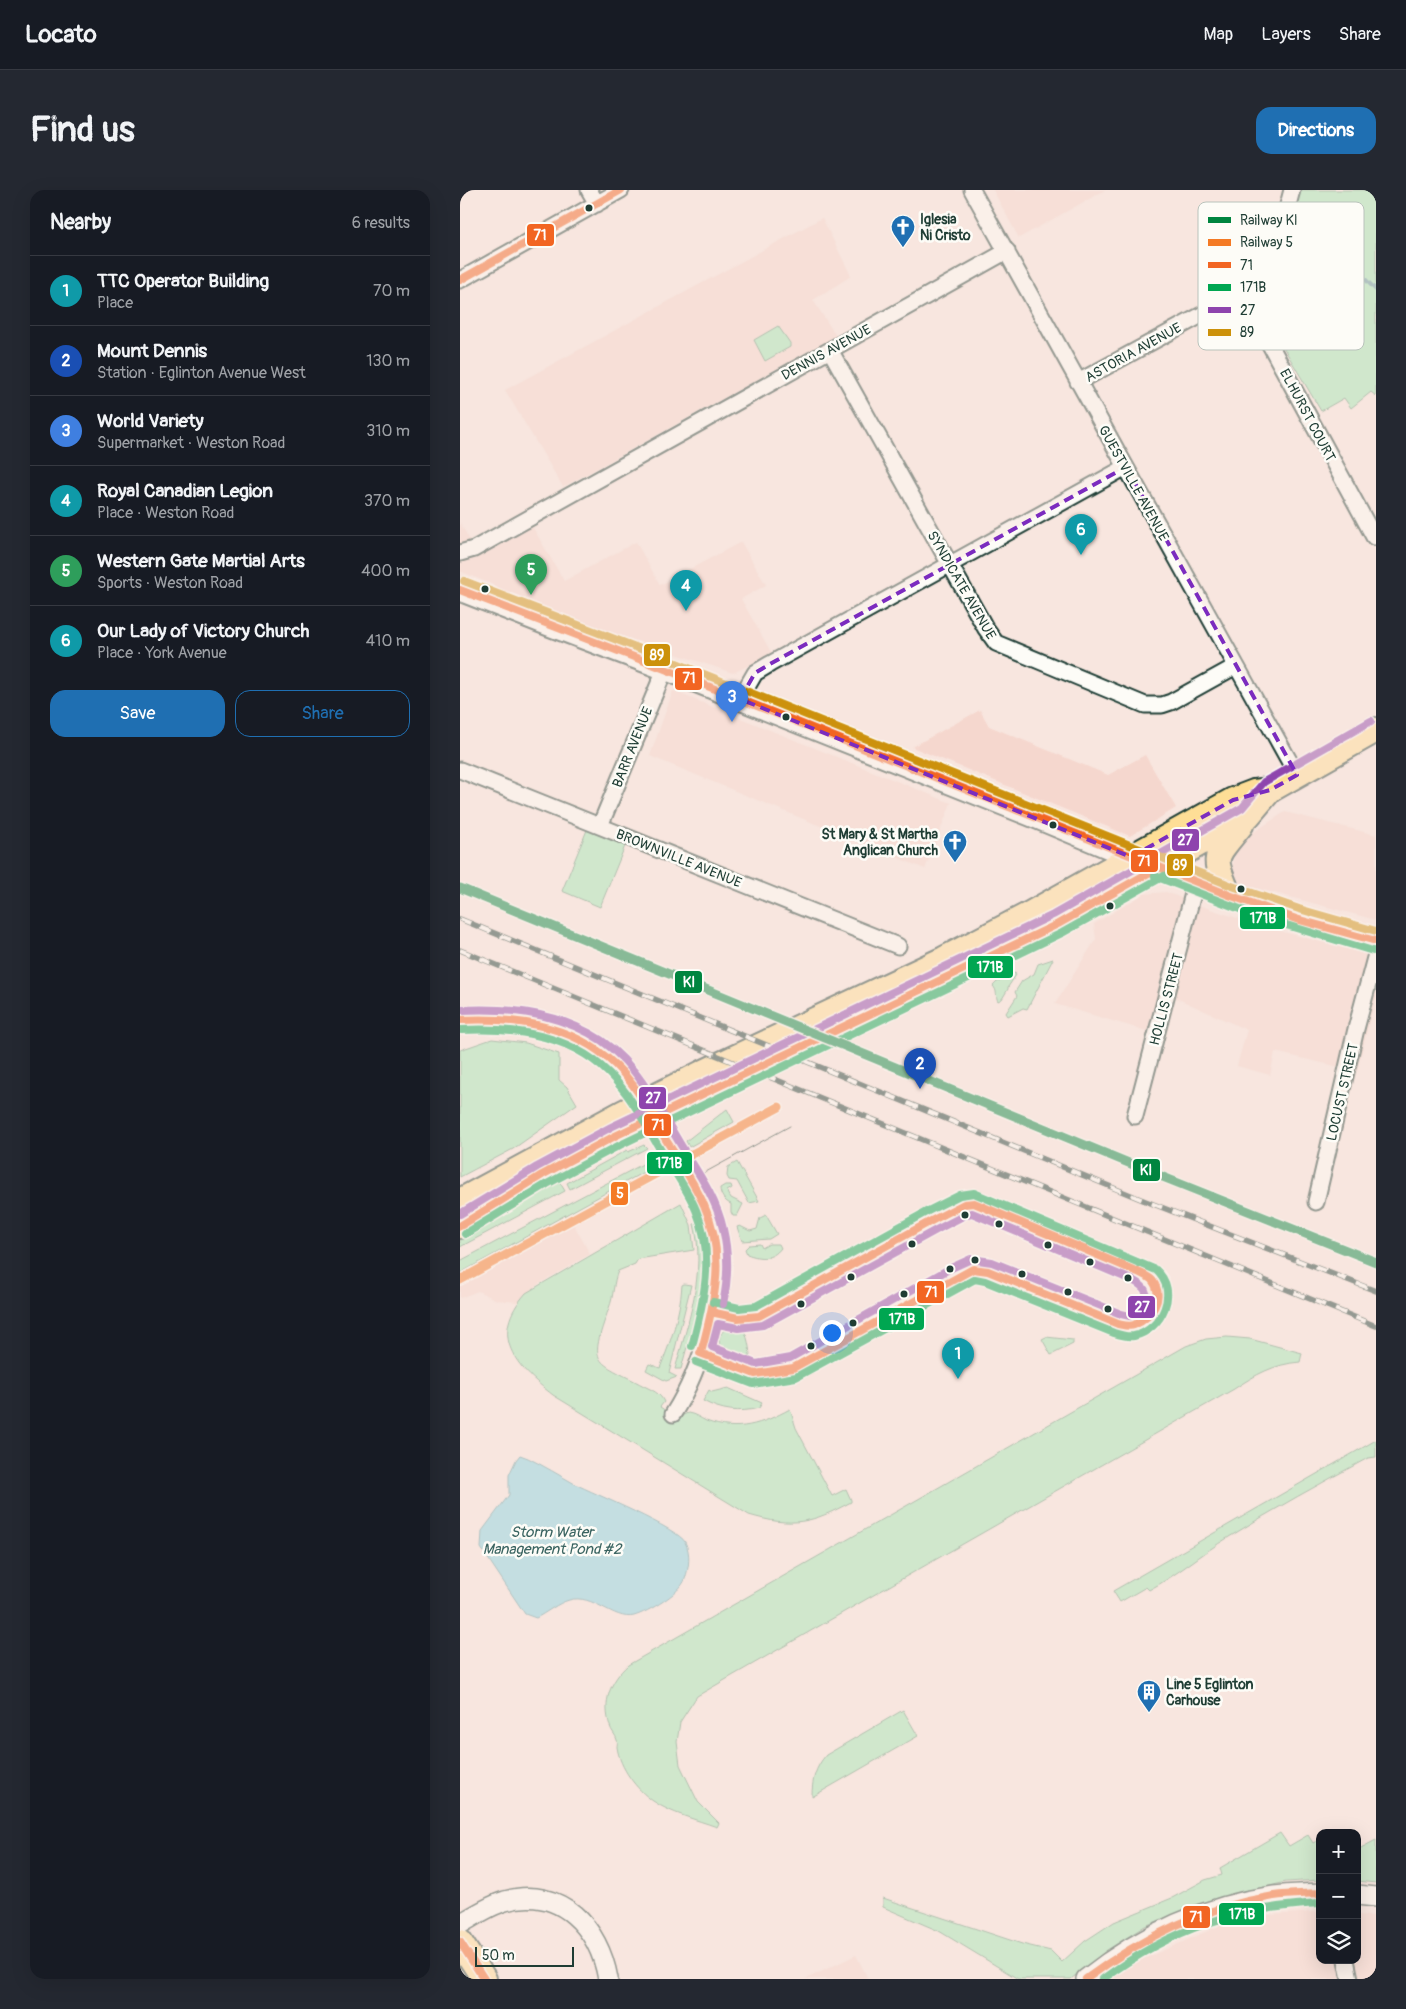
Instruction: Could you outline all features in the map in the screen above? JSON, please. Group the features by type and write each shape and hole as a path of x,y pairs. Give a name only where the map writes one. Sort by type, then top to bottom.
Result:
{"main road":[{"path":"460,590 1030,814 1130,857 1159,866 1196,882 1296,919 1376,941"},
{"path":"1230,895 1217,868 1216,859 1221,850 1270,790 1376,730"},
{"path":"460,1201 679,1084 944,959 1026,916 1232,800 1254,792 1270,790"},
{"path":"460,1226 534,1179 615,1136 1058,924 1248,816"},
{"path":"460,1942 484,1979"}],"street":[{"path":"589,190 597,204"},
{"path":"460,280 621,190"},
{"name":"GUESTVILLE AVENUE","path":"972,190 1297,775"},
{"name":"DENNIS AVENUE","path":"460,553 474,549 1006,251"},
{"name":"ASTORIA AVENUE","path":"1078,382 1198,317"},
{"name":"SYNDICATE AVENUE","path":"830,350 986,630 996,643 1138,702 1152,705 1171,702 1236,666"},
{"name":"ELHURST COURT","path":"1273,350 1374,537"},
{"path":"740,699 755,673 1126,467"},
{"name":"BARR AVENUE","path":"600,826 665,669"},
{"name":"BROWNVILLE AVENUE","path":"460,770 898,946"},
{"name":"HOLLIS STREET","path":"1135,1116 1196,882"},
{"name":"LOCUST STREET","path":"1316,1202 1356,1029 1376,954"},
{"path":"460,1020 494,1018 530,1021 568,1033 605,1055 632,1084 698,1191 711,1218 718,1267 711,1312 700,1353 682,1399 673,1414"},
{"path":"1086,1979 1135,1945 1166,1927 1191,1917 1230,1905 1275,1896 1316,1893"},
{"path":"1361,1895 1376,1897"},
{"path":"460,1924 490,1907 506,1901 532,1899 556,1905 576,1916 590,1930 604,1958 608,1979"},
{"path":"1347,1964 1350,1979"}],"highlighted area":[{"path":"1126,467 1297,775 1270,790 1233,800 1131,857 740,699 755,673"}],"shaded area":[{"path":"993,190 1105,190 1019,238"},
{"path":"822,218 851,276 813,300 836,336 563,487 505,390"},
{"path":"460,523 479,556 532,526 564,581 636,542 660,585 741,542 766,585 741,599 772,654 733,673 587,624 460,571"},
{"path":"673,691 951,803 925,869 650,756"},
{"path":"980,710 989,726 1108,775 1145,755 1176,808 1130,836 912,747"},
{"path":"1285,812 1376,835 1376,920 1230,881 1237,843"},
{"path":"1166,892 1261,926 1376,957 1376,999 1357,1071 1275,1052 1270,1075 1237,1066 1247,1030 1174,997 1164,1036 1055,1004 1096,939 1094,924 1144,894"},
{"path":"568,1214 590,1254 537,1285 518,1302 497,1300 478,1291 460,1298 460,1273"},
{"path":"1316,1912 1316,1964 1361,1964 1361,1915 1376,1916 1376,1979 1110,1979 1123,1968 1240,1917"},
{"path":"856,1955 868,1979 806,1979"}],"green space":[{"path":"1301,190 1376,190 1376,396 1371,392 1351,408 1344,398 1321,411 1285,350 1364,350 1364,202 1297,202"},
{"path":"778,326 790,343 790,347 765,361 754,340"},
{"path":"587,830 625,846 600,907 562,891"},
{"path":"1053,959 1027,1009 1023,1008 1008,1016 1006,1013 1017,996 1015,992 1022,981 1034,974 1038,964"},
{"path":"1015,973 1016,975 1002,999 998,1001 993,986"},
{"path":"492,1039 526,1043 559,1054 559,1080 567,1087 577,1104 513,1149 460,1177 460,1050"},
{"path":"727,1109 734,1122 689,1147 686,1141"},
{"path":"644,1145 647,1148 570,1189 567,1183 627,1150 628,1152"},
{"path":"656,1157 660,1163 460,1273 460,1261"},
{"path":"737,1162 759,1201 749,1203 737,1181 729,1180 727,1176 728,1167"},
{"path":"559,1181 565,1191 460,1247 460,1235 519,1197"},
{"path":"725,1185 731,1185 732,1188 727,1191 731,1198 743,1204 737,1216 733,1216 731,1204 725,1200 721,1193 720,1188"},
{"path":"681,1203 691,1225 694,1250 638,1259 635,1264 618,1271 611,1303 599,1341 598,1351 600,1359 614,1371 653,1390 664,1402 660,1407 680,1420 683,1415 688,1413 718,1425 750,1425 770,1419 790,1409 796,1428 832,1496 846,1489 851,1502 825,1515 802,1521 778,1521 749,1515 553,1395 527,1373 511,1349 508,1337 509,1323 515,1309 526,1293"},
{"path":"766,1215 777,1234 769,1239 742,1241 737,1227 740,1226 750,1231 757,1229 760,1218"},
{"path":"694,1224 701,1224 703,1243 701,1279 691,1333 681,1369 675,1369 690,1316 697,1279 697,1242"},
{"path":"760,1244 762,1248 769,1244 779,1244 781,1248 774,1255 766,1257 747,1254 745,1249 749,1245"},
{"path":"682,1285 691,1285 669,1373 677,1377 666,1381 646,1370 649,1364 660,1368 674,1328"},
{"path":"728,1327 744,1331 749,1348 749,1364 734,1362 723,1352 720,1346 720,1339 722,1333"},
{"path":"1046,1337 1073,1340 1073,1344 1051,1355 1042,1339"},
{"path":"1227,1337 1250,1339 1302,1353 1300,1362 1282,1365 1257,1375 697,1696 680,1722 677,1742 680,1765 698,1802 719,1823 717,1827 660,1806 635,1784 625,1770 619,1755 616,1736 611,1728 607,1709 607,1700 612,1685 628,1665 1186,1346 1206,1339"},
{"path":"728,1388 762,1403 759,1408 738,1411 717,1407 703,1401 709,1390 712,1392"},
{"path":"1376,1440 1376,1457 1368,1458 1263,1516 1149,1590 1146,1587 1120,1602 1113,1591"},
{"path":"903,1710 918,1736 812,1797 815,1775 826,1755"},
{"path":"1280,1833 1289,1846 1308,1835 1313,1843 1316,1841 1316,1880 1286,1882 1211,1900 1145,1926 1107,1950 1071,1979 1018,1979 939,1931 883,1907 883,1898 1022,1944 1051,1951 1062,1962 1085,1941 1114,1922 1172,1898 1205,1880 1222,1875 1220,1868"},
{"path":"1376,1840 1376,1883 1361,1881 1361,1848"}],"water":[{"name":"Storm Water Management Pond #2","path":"520,1455 575,1484 652,1520 679,1536 685,1542 689,1556 688,1570 682,1584 671,1596 634,1616 619,1615 595,1603 578,1599 565,1601 536,1618 525,1614 481,1548 482,1531 509,1495 509,1475"}],"waterway":[{"path":"1364,278 1376,290"}],"tram line":[{"path":"704,1173 790,1126"}],"railway":[{"path":"460,919 1143,1200 1376,1291"},
{"path":"460,950 1376,1326"}],"rail line":[{"name":"KI","path":"460,888 1153,1173 1376,1262"},
{"name":"5","path":"460,1280 779,1107"}],"transit line":[{"name":"71","path":"460,280 621,190"},
{"name":"89","path":"464,581 669,660 1232,886 1299,909 1376,931"},
{"name":"71","path":"460,590 665,669 1229,895 1296,919 1376,941"},
{"name":"27","path":"460,1214 537,1167 611,1127 1053,915 1242,808 1264,782 1371,721"},
{"name":"71","path":"460,1226 542,1175 615,1136 1058,924 1159,867"},
{"name":"171B","path":"1155,876 1263,918 1373,951"},
{"name":"171B","path":"465,1234 547,1184 620,1145 1062,933 1164,876"},
{"name":"27","path":"460,1010 526,1012 558,1020 589,1033 618,1054 630,1067 661,1111 705,1184 716,1206 725,1238 727,1257 727,1276 723,1304"},
{"name":"71","path":"460,1020 483,1019 527,1023 569,1035 588,1044 606,1057 635,1088 696,1188 711,1223 715,1241 716,1277 711,1313 702,1349"},
{"name":"171B","path":"461,1030 503,1030 545,1037 565,1044 583,1053 600,1065 628,1096 688,1193 702,1227 705,1244 706,1278 692,1346"},
{"name":"171B","path":"696,1362 753,1384 796,1377 975,1279 985,1281 1114,1333 1134,1336 1153,1326 1160,1318 1167,1299 1167,1288 1156,1270 974,1193 960,1195 928,1211 756,1306 739,1308 713,1302"},
{"name":"71","path":"700,1353 755,1374 793,1368 973,1269 988,1271 1126,1326 1134,1325 1146,1318 1155,1307 1157,1294 1152,1280 1143,1275 974,1203 964,1204 933,1220 759,1316 738,1318 711,1312"},
{"name":"27","path":"972,1213 1134,1281 1145,1290 1147,1296 1146,1304 1130,1316 1121,1314 992,1262 971,1259 949,1269 790,1358 756,1364 712,1347 718,1324 738,1328 763,1325 938,1229 972,1213"},
{"name":"71","path":"1086,1979 1152,1937 1198,1916 1248,1901 1291,1894 1316,1893"},
{"name":"171B","path":"1103,1979 1154,1946 1206,1924 1260,1910 1316,1903"},
{"name":"71","path":"460,1942 484,1979"}],"place":[{"name":"Iglesia Ni Cristo","path":"903,248"},
{"name":"Our Lady of Victory Church","path":"1081,555"},
{"name":"Western Gate Martial Arts","path":"531,595"},
{"name":"Royal Canadian Legion","path":"686,611"},
{"name":"World Variety","path":"732,722"},
{"name":"St Mary & St Martha Anglican Church","path":"955,863"},
{"name":"Mount Dennis","path":"920,1089"},
{"name":"TTC Operator Building","path":"958,1379"},
{"name":"Line 5 Eglinton Carhouse","path":"1149,1713"}]}
